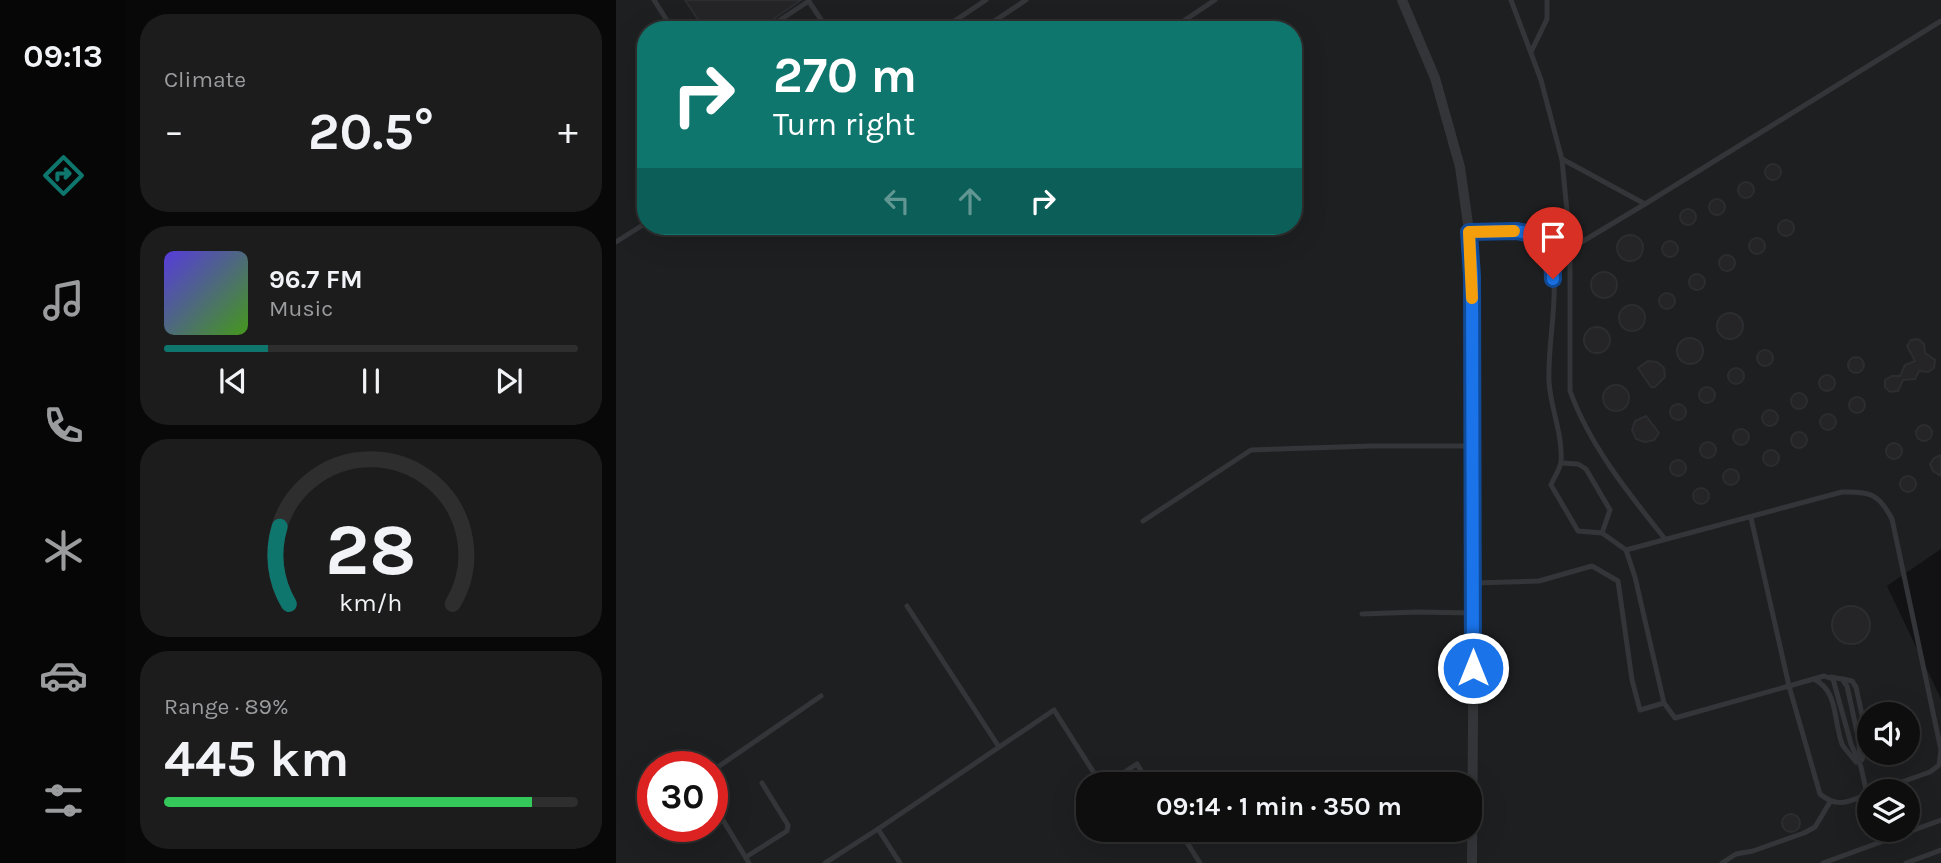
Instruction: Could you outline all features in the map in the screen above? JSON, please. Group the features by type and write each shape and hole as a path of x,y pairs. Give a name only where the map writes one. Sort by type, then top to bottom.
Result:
{"street":[{"path":"1402,0 1435,78 1460,167 1469,232 1472,276 1474,583 1472,863"}],"lane":[{"path":"654,0 667,21"},
{"path":"778,21 809,0 822,21"},
{"path":"954,21 986,0"},
{"path":"994,21 1026,0"},
{"path":"1183,21 1214,0"},
{"path":"1511,0 1541,80 1562,159 1570,249 1570,391 1577,409 1623,487 1665,539"},
{"path":"1531,52 1547,19 1547,0"},
{"path":"1570,249 1941,21"},
{"path":"1562,159 1645,204"},
{"path":"616,242 637,229"},
{"path":"1469,232 1517,231 1544,237 1552,253 1553,306 1549,382 1562,463 1552,485 1578,531 1602,533 1626,550 1635,577 1664,703 1675,718 1824,676 1842,679 1847,686 1859,741 1861,767"},
{"path":"1143,521 1251,450 1472,446"},
{"path":"1562,463 1578,464 1586,469 1610,510 1602,533"},
{"path":"1626,550 1842,492 1860,491 1882,500 1892,519 1941,750 1940,767 1910,779"},
{"path":"1751,518 1789,686 1813,776 1820,794 1830,802 1842,803 1857,798"},
{"path":"1474,583 1539,580 1592,566 1608,574 1618,581 1632,680 1640,710 1664,703"},
{"path":"907,607 999,747"},
{"path":"1362,614 1473,613"},
{"path":"1824,676 1833,678 1837,688 1851,744 1864,779"},
{"path":"1814,679 1825,684 1830,692 1843,746 1861,767"},
{"path":"728,760 821,696"},
{"path":"825,863 1054,710 1096,772"},
{"path":"1124,772 1137,764 1142,772"},
{"path":"728,829 747,860 787,831 788,825 762,783"},
{"path":"1722,863 1736,854 1804,834 1815,827 1830,802"},
{"path":"1823,863 1941,820"},
{"path":"878,829 900,863"},
{"path":"1187,842 1200,863"},
{"path":"1906,863 1941,850"}],"shaded area":[{"path":"616,0 1941,0 1941,549 1887,586 1941,699 1941,863 616,863"}],"building":[{"path":"685,0 801,0 770,21 699,21"},
{"path":"1770,164 1776,164 1781,172 1779,178 1770,180 1765,175 1765,169"},
{"path":"1743,182 1749,182 1754,190 1752,196 1743,198 1738,193 1738,187"},
{"path":"1714,199 1720,199 1725,207 1723,213 1714,215 1709,210 1709,204"},
{"path":"1685,209 1691,209 1696,217 1694,223 1685,225 1680,220 1680,214"},
{"path":"1783,220 1789,220 1794,228 1792,234 1783,236 1778,231 1778,225"},
{"path":"1630,235 1639,239 1643,248 1639,257 1630,261 1621,257 1617,248 1621,239"},
{"path":"1754,238 1760,238 1765,246 1763,252 1754,254 1749,249 1749,243"},
{"path":"1667,241 1673,241 1678,249 1676,255 1667,257 1662,252 1662,246"},
{"path":"1724,255 1730,255 1735,263 1733,269 1724,271 1719,266 1719,260"},
{"path":"1604,272 1613,276 1617,285 1613,294 1604,298 1595,294 1591,285 1595,276"},
{"path":"1694,274 1700,274 1705,282 1703,288 1694,290 1689,285 1689,279"},
{"path":"1664,293 1670,293 1675,301 1673,307 1664,309 1659,304 1659,298"},
{"path":"1632,305 1642,308 1645,318 1642,328 1632,331 1622,328 1619,318 1622,308"},
{"path":"1730,313 1739,317 1743,326 1739,335 1730,339 1721,335 1717,326 1721,317"},
{"path":"1597,327 1607,330 1610,340 1607,350 1597,353 1587,350 1584,340 1587,330"},
{"path":"1690,338 1699,342 1703,351 1699,360 1690,364 1681,360 1677,351 1681,342"},
{"path":"1918,339 1924,344 1925,353 1935,360 1934,368 1928,372 1919,371 1915,379 1903,380 1898,391 1890,392 1885,387 1885,380 1900,376 1905,365 1915,361 1907,346 1911,340"},
{"path":"1762,350 1768,350 1773,358 1771,364 1762,366 1757,361 1757,355"},
{"path":"1853,357 1859,357 1864,365 1862,371 1853,373 1848,368 1848,362"},
{"path":"1648,361 1657,362 1664,368 1665,377 1655,387 1651,387 1638,368"},
{"path":"1733,368 1739,368 1744,376 1742,382 1733,384 1728,379 1728,373"},
{"path":"1824,375 1830,375 1835,383 1833,389 1824,391 1819,386 1819,380"},
{"path":"1616,385 1625,389 1629,398 1625,407 1616,411 1607,407 1603,398 1607,389"},
{"path":"1704,387 1710,387 1715,395 1713,401 1704,403 1699,398 1699,392"},
{"path":"1796,393 1802,393 1807,401 1805,407 1796,409 1791,404 1791,398"},
{"path":"1854,397 1860,397 1865,405 1863,411 1854,413 1849,408 1849,402"},
{"path":"1675,404 1681,404 1686,412 1684,418 1675,420 1670,415 1670,409"},
{"path":"1767,410 1773,410 1778,418 1776,424 1767,426 1762,421 1762,415"},
{"path":"1825,414 1831,414 1836,422 1834,428 1825,430 1820,425 1820,419"},
{"path":"1646,416 1659,433 1654,440 1645,442 1636,439 1632,430 1635,421"},
{"path":"1921,425 1927,425 1932,433 1930,439 1921,441 1916,436 1916,430"},
{"path":"1738,429 1744,429 1749,437 1747,443 1738,445 1733,440 1733,434"},
{"path":"1796,432 1802,432 1807,440 1805,446 1796,448 1791,443 1791,437"},
{"path":"1705,442 1711,442 1716,450 1714,456 1705,458 1700,453 1700,447"},
{"path":"1891,443 1897,443 1902,451 1900,457 1891,459 1886,454 1886,448"},
{"path":"1768,450 1774,450 1779,458 1777,464 1768,466 1763,461 1763,455"},
{"path":"1941,455 1941,476 1933,471 1930,464 1934,458"},
{"path":"1675,460 1681,460 1686,468 1684,474 1675,476 1670,471 1670,465"},
{"path":"1728,469 1734,469 1739,477 1737,483 1728,485 1723,480 1723,474"},
{"path":"1905,476 1911,476 1916,484 1914,490 1905,492 1900,487 1900,481"},
{"path":"1698,488 1704,488 1709,496 1707,502 1698,504 1693,499 1693,493"},
{"path":"1851,606 1865,611 1870,625 1865,639 1851,644 1837,639 1832,625 1837,611"},
{"path":"1787,814 1795,814 1800,823 1798,830 1787,832 1782,827 1782,819"}],"slow traffic":[{"path":"1472,298 1469,232 1514,231"}],"route":[{"path":"1473,668 1472,276 1469,232 1517,231 1544,237 1552,253 1553,279"}]}
